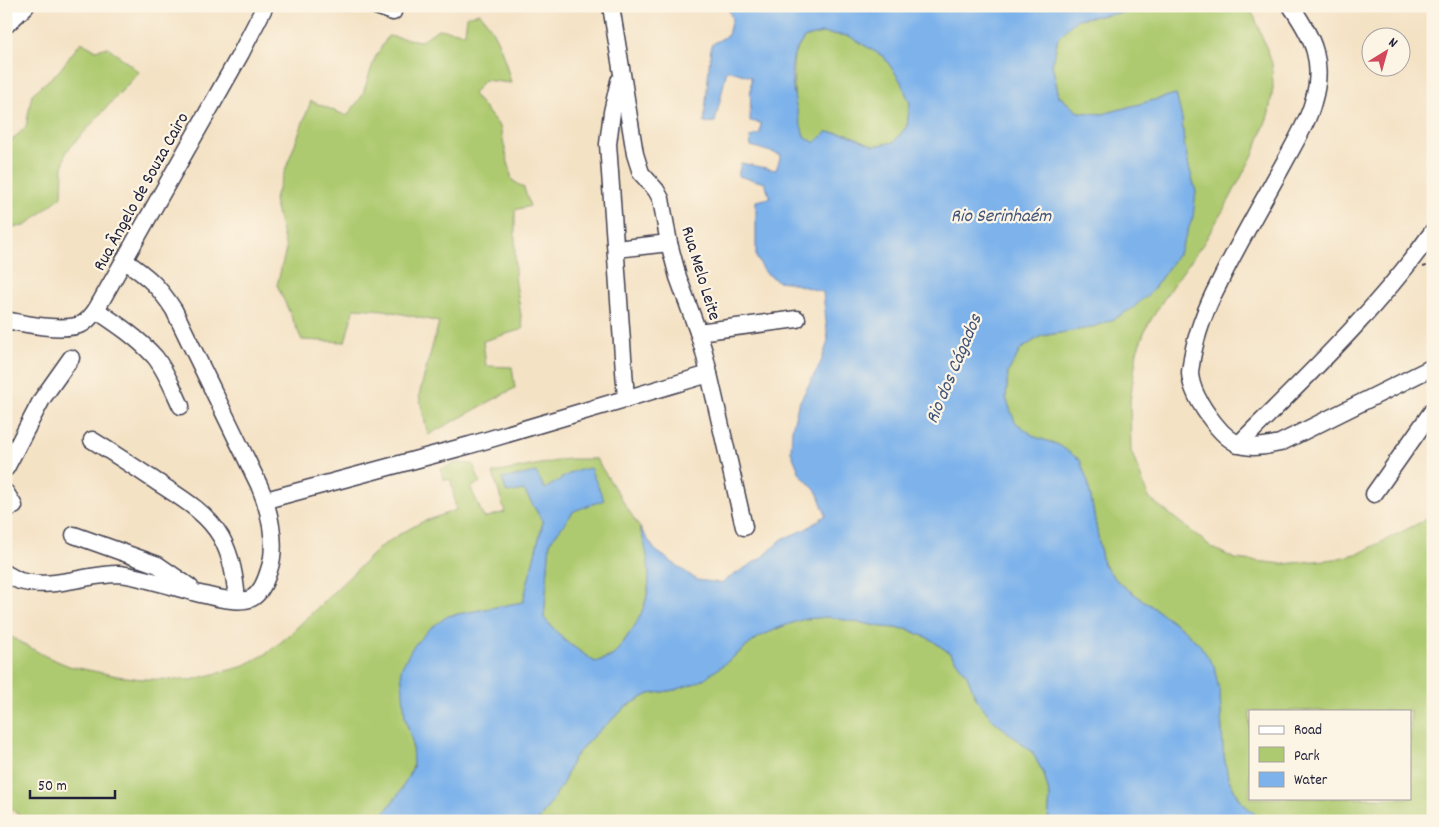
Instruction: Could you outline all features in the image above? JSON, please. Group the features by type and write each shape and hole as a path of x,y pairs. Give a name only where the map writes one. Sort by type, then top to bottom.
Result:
{"street":[{"path":"6,25 26,6"},
{"name":"Rua Ângelo de Souza Cairo","path":"6,320 53,326 69,326 83,323 96,310 236,62 265,6"},
{"path":"376,6 393,12"},
{"name":"Rua Melo Leite","path":"611,6 638,166 661,198 678,277 698,332 709,374 744,527"},
{"path":"1291,6 1313,43 1318,64 1317,84 1313,103 1293,145 1209,301 1196,334 1190,372 1193,390 1206,413 1220,430 1238,445 1257,448 1280,443 1433,367"},
{"path":"621,74 612,112 608,144 626,399"},
{"path":"1238,445 1342,339 1398,276 1433,231"},
{"path":"616,249 669,242"},
{"path":"6,574 32,583 50,583 94,576 126,575 158,581 216,598 247,600 256,595 264,584 270,570 273,555 266,500 174,310 163,292 151,280 124,260"},
{"path":"96,310 128,332 156,358 167,375 181,406"},
{"path":"698,332 796,319"},
{"path":"6,468 42,399 71,358"},
{"path":"266,500 470,445 709,374"},
{"path":"1374,494 1433,410"},
{"path":"92,440 203,514 220,537 229,554 237,600"},
{"path":"74,535 158,565 196,592"}],"green space":[{"path":"1133,6 1248,6 1255,18 1272,63 1273,88 1269,113 1254,153 1228,202 1203,244 1172,286 1146,328 1137,351 1130,402 1131,451 1149,498 1213,548 1235,559 1284,564 1335,559 1360,553 1425,520 1433,513 1433,821 1263,821 1240,801 1228,778 1223,749 1220,695 1200,645 1182,628 1119,583 1103,564 1088,482 1059,445 1035,437 1015,422 1006,398 1008,372 1021,349 1041,336 1090,328 1152,291 1180,251 1196,192 1184,143 1182,119 1176,94 1103,114 1078,112 1059,96 1052,65 1058,38 1076,19 1127,12"},
{"path":"480,13 496,37 511,83 484,80 473,94 500,127 512,180 524,188 530,206 515,210 515,277 523,329 483,341 486,366 512,367 515,388 428,435 419,395 439,322 384,310 354,308 345,342 302,340 277,285 286,249 274,200 311,101 347,116 362,96 375,58 388,36 421,41 438,29 465,33 467,16"},
{"path":"821,33 849,36 884,57 900,80 910,103 907,126 894,142 874,146 847,134 826,132 815,143 804,136 795,107 794,55 804,38"},
{"path":"81,42 95,50 108,47 139,72 66,152 63,168 62,196 25,226 6,228 6,161 11,141 26,127 32,94 59,71"},
{"path":"567,459 596,459 640,528 647,551 650,576 646,600 639,620 614,655 595,662 564,640 544,618 550,542 574,511 572,472 545,489 524,490 543,522 523,602 448,616 405,717 412,741 413,767 400,792 385,812 375,821 27,821 6,805 6,634 45,656 69,666 117,676 142,679 191,680 241,667 266,654 286,638 379,548 422,522 456,510 451,480 443,479 441,469 456,463 473,464 480,482 471,488 484,518 505,512 493,473"},
{"path":"829,617 883,627 907,629 930,639 951,654 967,675 976,698 992,719 1032,752 1044,774 1050,797 1048,821 538,821 564,781 573,759 589,740 627,706 649,694 675,690 718,669 759,637 781,627 804,619"}],"water":[{"name":"Rio Serinhaém","path":"727,6 1133,6 1127,12 1077,19 1058,38 1052,65 1059,96 1078,112 1103,114 1176,94 1182,119 1184,143 1196,192 1193,217 1180,251 1152,291 1133,308 1112,320 1090,328 1041,336 1021,349 1008,372 1006,398 1015,422 1035,437 1059,445 1080,460 1088,482 1103,564 1119,583 1182,628 1200,645 1214,666 1220,695 1223,749 1228,778 1240,801 1263,821 1048,821 1050,797 1044,774 1032,752 992,719 976,698 967,675 951,654 930,639 907,629 883,627 829,617 804,619 781,627 759,637 699,682 675,690 649,694 627,706 589,740 573,759 564,781 538,821 375,821 385,812 400,792 413,767 412,741 405,717 401,669 412,648 429,629 448,616 523,602 543,522 524,490 507,493 502,479 536,472 545,489 572,472 590,468 604,500 574,511 550,542 544,618 564,640 595,662 609,658 617,651 637,621 643,608 649,583 649,569 640,528 655,550 697,580 721,583 764,556 782,539 806,529 826,515 817,492 800,474 791,452 792,429 798,405 821,362 828,341 823,292 777,281 765,272 756,257 756,201 770,198 765,183 738,176 741,163 776,170 781,155 751,146 750,137 760,134 761,123 750,121 751,77 727,70 715,122 704,123 711,45 728,35 732,18","holes":["821,33 849,36 884,57 900,80 910,103 907,126 894,142 874,146 847,134 826,132 815,143 804,136 796,107 793,84 792,63 795,53 804,38"]}],"water label":[{"name":"Rio dos Cágados","path":"952,368"}]}
